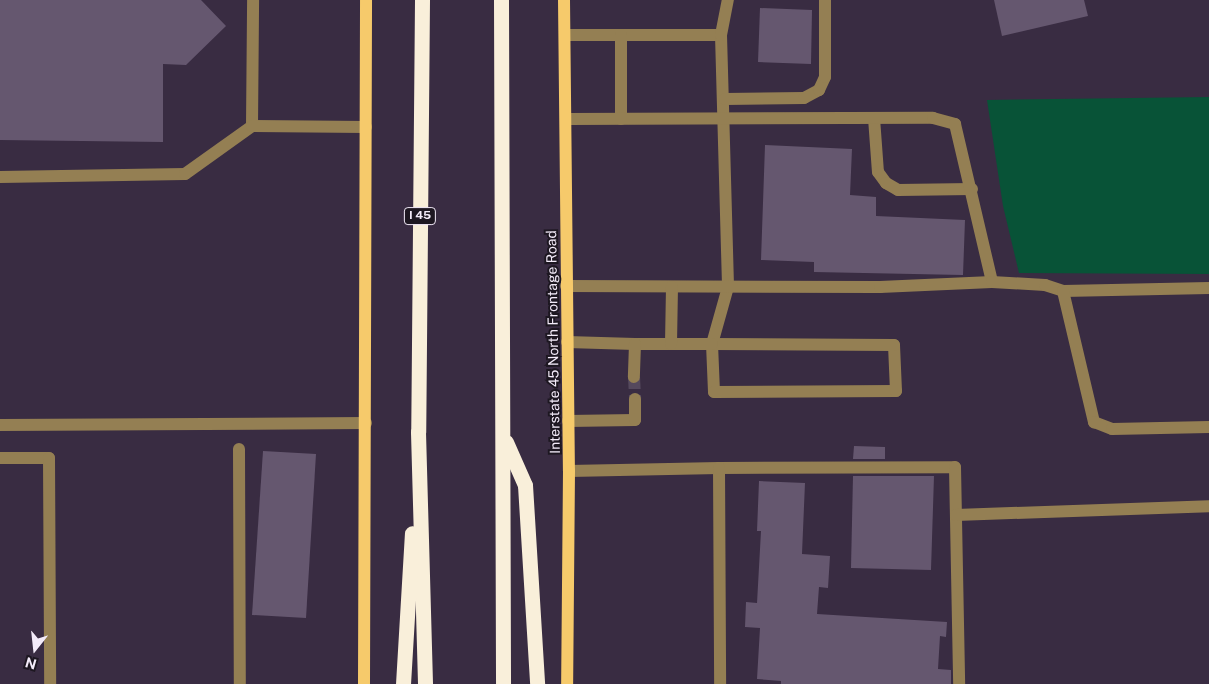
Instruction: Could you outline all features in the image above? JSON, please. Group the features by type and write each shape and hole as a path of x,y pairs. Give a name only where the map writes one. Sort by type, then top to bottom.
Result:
{"highway":[{"name":"I 45","path":"422,0 418,432 425,684"},
{"path":"501,0 504,437 503,684"},
{"path":"403,684 418,432"},
{"path":"504,437 525,484 537,684"}],"main road":[{"path":"364,684 366,0"},
{"name":"Interstate 45 North Frontage Road","path":"564,0 568,119 566,286 569,471 566,684"}],"lane":[{"path":"252,126 253,0"},
{"path":"567,342 634,344 712,344 894,345 896,391 714,392 712,344 728,287 726,118 721,35 728,0"},
{"path":"725,99 804,98 819,90 825,77 825,0"},
{"path":"565,35 721,35"},
{"path":"621,35 621,119"},
{"path":"874,118 878,172 886,183 898,190 972,189"},
{"path":"568,119 933,118 955,124 972,189 992,282"},
{"path":"0,177 185,174 252,126 366,127"},
{"path":"566,286 728,287 992,282 1044,285 1063,291 1209,288"},
{"path":"671,344 672,287"},
{"path":"1063,291 1094,422 1112,429 1209,427"},
{"path":"634,344 634,377"},
{"path":"568,421 635,420 635,399"},
{"path":"0,425 366,423"},
{"path":"238,449 240,684"},
{"path":"0,458 49,458 50,684"},
{"path":"569,471 955,467 959,684"},
{"path":"719,468 720,684"},
{"path":"956,515 1209,506"}],"green space":[{"path":"1209,97 1209,274 1019,273 1003,206 987,100"}],"building":[{"path":"0,0 201,0 226,26 186,65 163,64 163,142 0,140"},
{"path":"994,0 1084,0 1088,16 1002,36"},
{"path":"760,8 812,10 811,64 758,62"},
{"path":"765,145 852,149 850,195 876,197 876,216 965,220 963,275 814,272 814,262 761,260"},
{"path":"854,446 885,447 885,459 853,459"},
{"path":"263,451 316,454 306,618 252,615"},
{"path":"853,476 934,476 931,570 851,568"},
{"path":"759,481 805,483 802,554 830,556 828,588 819,587 817,614 947,622 946,637 940,636 938,669 951,670 951,684 781,684 781,681 757,679 760,628 745,627 746,602 757,603 761,531 757,531"}],"tunnel":[{"path":"634,377 635,399"}]}
